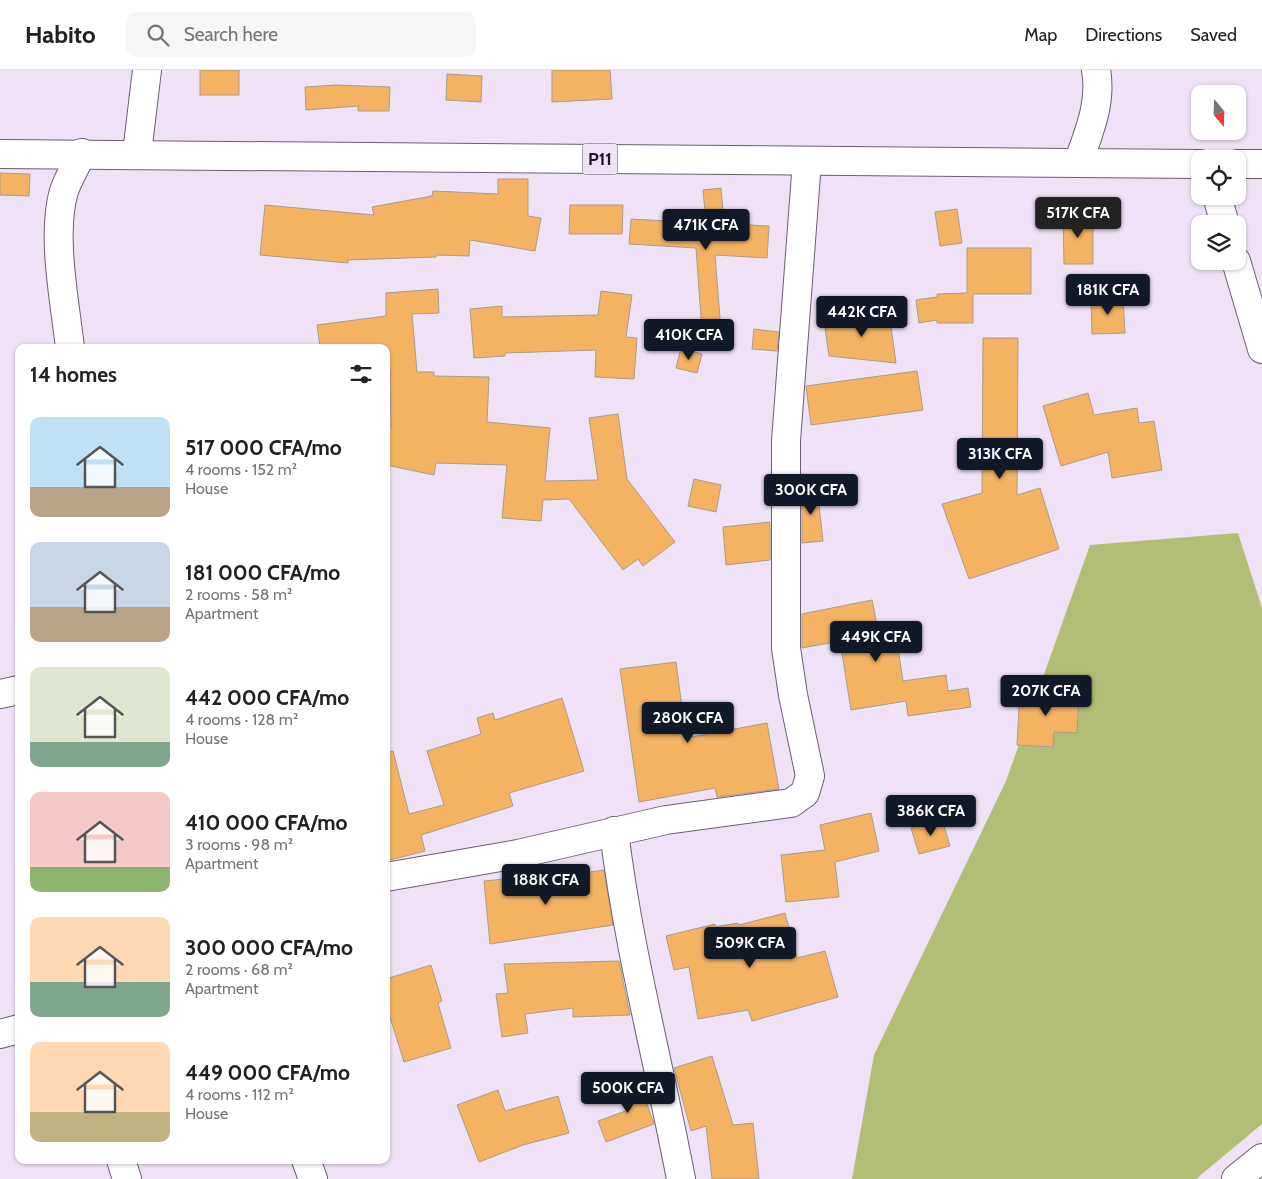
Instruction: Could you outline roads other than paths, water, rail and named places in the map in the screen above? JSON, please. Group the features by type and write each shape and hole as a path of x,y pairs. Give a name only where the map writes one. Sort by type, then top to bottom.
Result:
{"street":[{"path":"137,153 147,70"},
{"path":"1078,163 1095,114 1098,84 1096,70"},
{"path":"70,344 62,284 59,216 64,190 82,153"},
{"name":"P11","path":"0,154 137,153 1191,164"},
{"path":"390,876 518,854 666,820 791,803 805,793 810,776 793,696 786,633 786,441 807,161"},
{"path":"1246,164 1262,164"},
{"path":"1239,270 1262,350"},
{"path":"0,694 15,691"},
{"path":"614,831 619,874 638,980 681,1179"},
{"path":"0,1034 15,1030"},
{"path":"1236,1179 1262,1158"},
{"path":"122,1164 128,1179"},
{"path":"307,1164 313,1179"}]}
